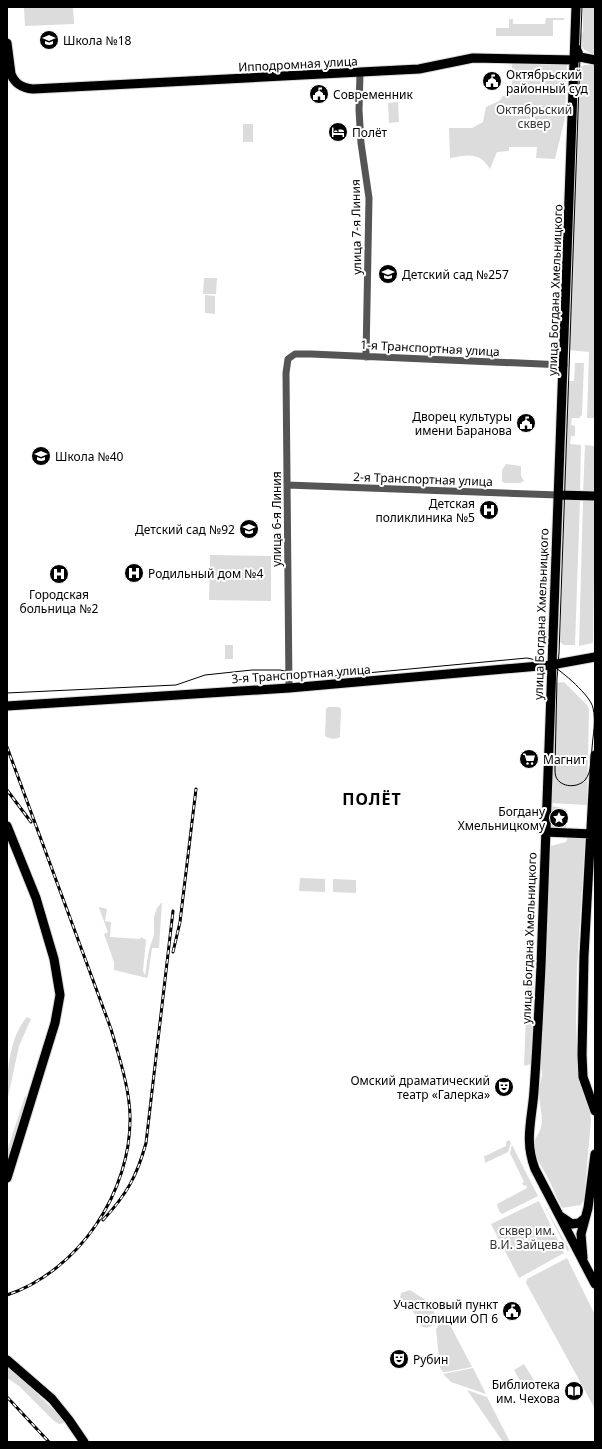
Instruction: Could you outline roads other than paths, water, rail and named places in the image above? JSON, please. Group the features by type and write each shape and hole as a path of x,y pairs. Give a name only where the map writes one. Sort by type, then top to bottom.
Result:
{"main road":[{"name":"улица Богдана Хмельницкого","path":"576,7 541,966 533,1104 528,1146 535,1169 576,1251 584,1263"},
{"name":"Ипподромная улица","path":"7,43 11,74 17,84 22,87 33,89 419,69 473,58 575,60"},
{"path":"575,47 580,56 595,60"},
{"path":"558,495 595,496"},
{"name":"3-я Транспортная улица","path":"7,706 289,688 551,665 595,657"},
{"path":"595,755 592,834 584,956 582,1070 595,1109"},
{"path":"7,826 29,878 49,938 60,982 58,1013 7,1178"},
{"path":"545,832 592,834"},
{"path":"582,1070 586,1077 595,1084"},
{"path":"595,1154 590,1192 580,1241 584,1263 595,1284"},
{"path":"558,1215 572,1224 579,1223 584,1219"},
{"path":"7,1360 52,1399 84,1442"}],"street":[{"name":"улица 7-я Линия","path":"360,73 359,102 361,143 369,198 366,357"},
{"name":"1-я Транспортная улица","path":"295,354 564,365"},
{"name":"улица 6-я Линия","path":"289,688 287,363 288,359 295,354"},
{"name":"2-я Транспортная улица","path":"287,485 558,495"}],"tram line":[{"path":"7,693 176,685 205,675 252,670 280,670 312,677 324,677 527,658 545,662 556,668 562,673 569,678 591,703 594,713 594,728 590,769 585,780 582,783 570,786 558,781 555,774 557,678 558,671 558,668 558,659 559,653 582,7"}],"railway":[{"path":"7,747 111,1029 126,1082 130,1115 128,1144 122,1172 111,1199 96,1224 78,1248 57,1267 33,1283 7,1295"},
{"path":"173,952 180,922 196,789"},
{"path":"7,790 31,822"},
{"path":"103,1220 125,1193 135,1175 146,1143 173,911"},
{"path":"7,1397 49,1442"}],"place":[{"name":"Школа №18","path":"49,40"},
{"name":"Октябрьский районный суд","path":"492,81"},
{"name":"Современник","path":"319,94"},
{"name":"Полёт","path":"338,132"},
{"name":"Детский сад №257","path":"388,274"},
{"name":"Дворец культуры имени Баранова","path":"526,423"},
{"name":"Школа №40","path":"41,456"},
{"name":"Детская поликлиника №5","path":"489,510"},
{"name":"Детский сад №92","path":"249,529"},
{"name":"Родильный дом №4","path":"134,573"},
{"name":"Городская больница №2","path":"59,574"},
{"name":"Магнит","path":"529,759"},
{"name":"Богдану Хмельницкому","path":"559,818"},
{"name":"Омский драматический театр «Галерка»","path":"504,1087"},
{"name":"Участковый пункт полиции ОП 6","path":"512,1311"},
{"name":"Рубин","path":"399,1359"},
{"name":"Библиотека им. Чехова","path":"574,1391"}],"district":[{"name":"ПОЛЁТ","path":"372,799"}],"park label":[{"name":"Октябрьский сквер","path":"534,116"},
{"name":"сквер им. В.И. Зайцева","path":"527,1237"}]}
